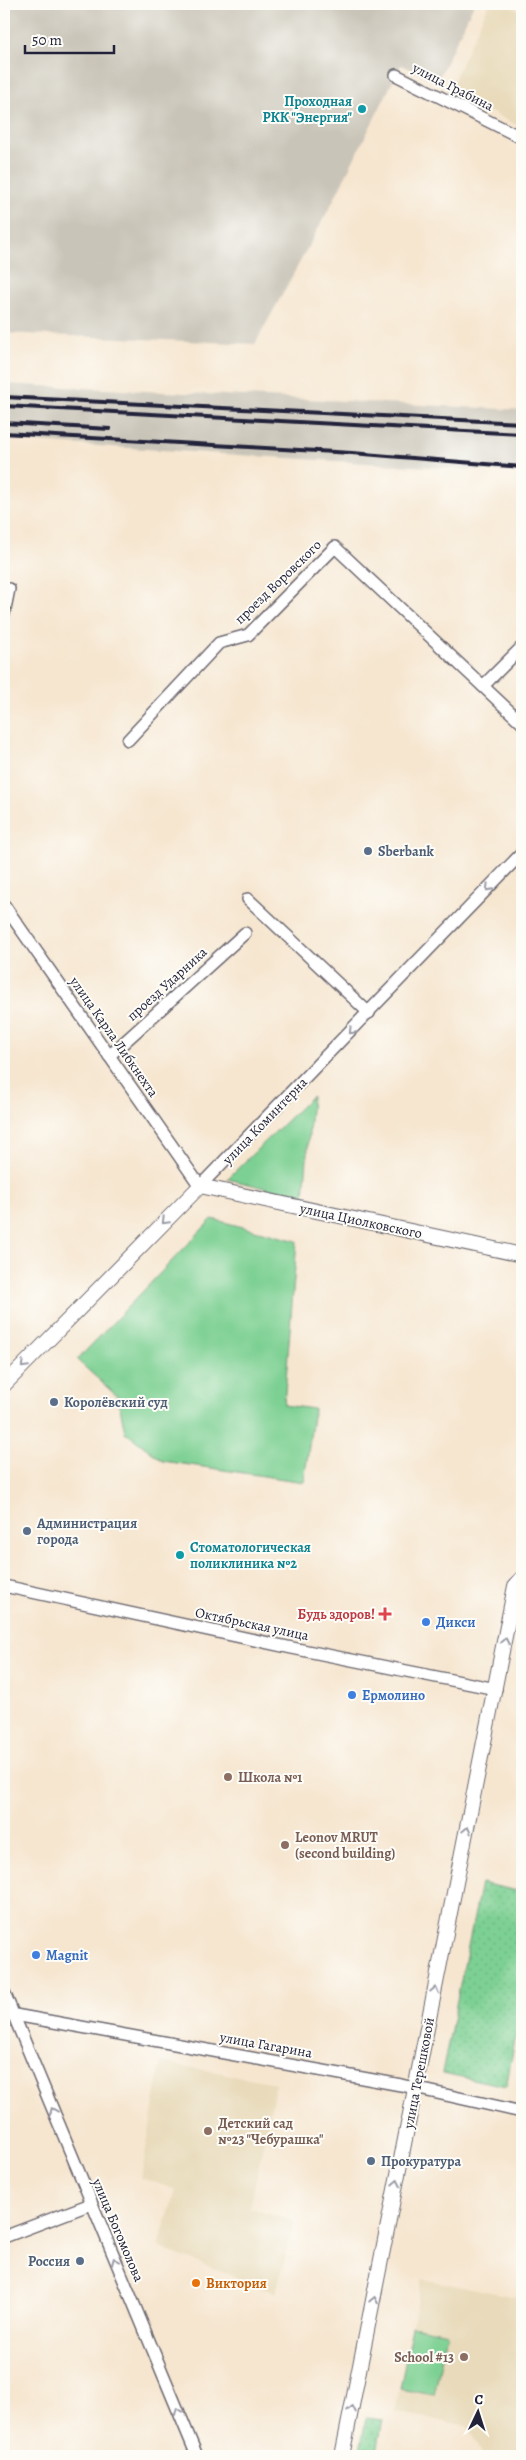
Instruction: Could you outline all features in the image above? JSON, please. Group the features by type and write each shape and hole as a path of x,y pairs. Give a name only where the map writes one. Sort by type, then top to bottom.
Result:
{"main road":[{"name":"улица Циолковского","path":"200,1186 522,1255"},
{"name":"улица Коминтерна","path":"4,1385 200,1186"},
{"name":"улица Терешковой","path":"342,2456 515,1586 522,1578"}],"street":[{"name":"улица Грабина","path":"396,75 522,138"},
{"name":"проезд Воровского","path":"128,740 220,643 248,636 335,547 484,686"},
{"path":"4,614 9,589"},
{"path":"522,647 484,686 522,722"},
{"name":"улица Коминтерна","path":"200,1186 522,853"},
{"path":"248,900 369,1013"},
{"name":"улица Карла Либкнехта","path":"4,905 200,1186"},
{"name":"проезд Ударника","path":"109,1056 245,933"},
{"name":"Октябрьская улица","path":"4,1586 286,1647 496,1689"},
{"name":"улица Богомолова","path":"4,1992 8,2014 91,2204 197,2456"},
{"name":"улица Гагарина","path":"8,2014 416,2088 522,2112"},
{"path":"4,2236 91,2204"}],"shaded area":[{"path":"4,4 474,4 437,81 401,65 330,207 255,344 4,333"},
{"path":"489,4 505,4 518,10 522,4 522,128 449,90"},
{"path":"4,384 522,410 522,473 4,440"},
{"name":"Детский сад №23 \"Чебурашка\"","path":"161,2062 276,2083 250,2208 294,2222 276,2293 158,2247 176,2190 141,2178"},
{"name":"School #13","path":"422,2279 522,2298 522,2456 482,2454 467,2426 395,2412"}],"green space":[{"path":"312,1096 304,1197 227,1179"},
{"path":"212,1219 297,1241 284,1405 314,1409 304,1482 163,1461 125,1432 118,1397 77,1360"},
{"path":"481,1883 522,1892 522,2006 506,2086 442,2073"},
{"path":"412,2326 447,2333 434,2395 400,2389"},
{"path":"366,2418 383,2420 376,2456 359,2456"}],"railway":[{"path":"4,397 522,423"},
{"path":"4,406 522,434"},
{"path":"4,423 110,429"},
{"path":"4,433 352,453 522,467"}],"place":[{"name":"Проходная РКК \"Энергия\"","path":"362,109"},
{"name":"Sberbank","path":"368,851"},
{"name":"Королёвский суд","path":"54,1402"},
{"name":"Администрация города","path":"27,1531"},
{"name":"Стоматологическая поликлиника №2","path":"180,1555"},
{"name":"Будь здоров!","path":"385,1614"},
{"name":"Дикси","path":"426,1622"},
{"name":"Ермолино","path":"352,1695"},
{"name":"Школа №1","path":"228,1777"},
{"name":"Leonov MRUT (second building)","path":"285,1845"},
{"name":"Magnit","path":"36,1955"},
{"name":"Детский сад №23 \"Чебурашка\"","path":"208,2131"},
{"name":"Прокуратура","path":"371,2161"},
{"name":"Россия","path":"80,2261"},
{"name":"Виктория","path":"196,2283"},
{"name":"School #13","path":"464,2357"}]}
